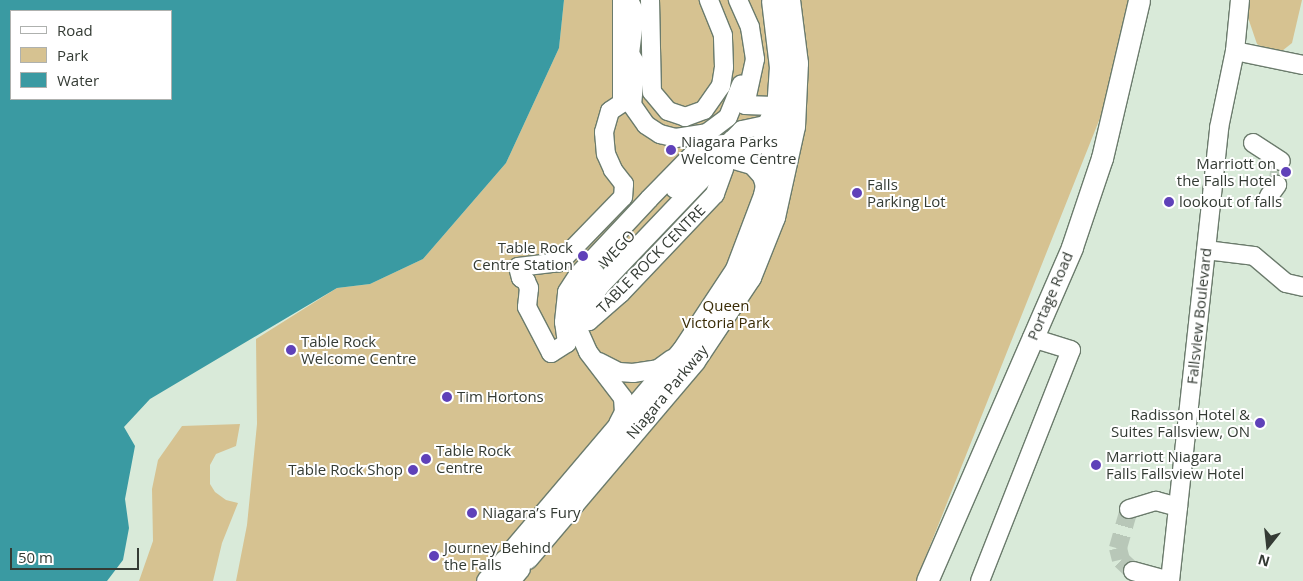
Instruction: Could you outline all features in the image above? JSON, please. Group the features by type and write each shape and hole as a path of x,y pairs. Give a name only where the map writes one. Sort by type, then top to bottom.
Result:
{"main road":[{"name":"Niagara Parkway","path":"487,581 514,563 642,410 736,270 766,216 788,158 788,99 772,0"},
{"name":"Niagara Parkway","path":"514,563 614,430 642,410 694,360 733,306 757,260 766,216 766,188 776,133 788,99 797,63 789,0"},
{"name":"Portage Road","path":"927,581 1072,247 1102,158 1139,0"}],"street":[{"path":"622,0 622,103 610,111 604,132 609,162 624,184 623,198 560,262 518,267 521,278 526,281 529,288 527,307 551,353 567,343 564,322 567,292 578,275 693,154 714,145 734,143 732,140 742,130 766,124 770,118 774,106 745,105 755,60 750,27 738,0"},
{"path":"629,0 635,14 630,54 636,64 632,105 640,120 653,130 685,138 707,132 724,122 731,111 744,75 740,22 728,0"},
{"path":"650,0 652,92 662,108 686,117 704,110 721,86 724,67 722,35 709,0"},
{"name":"Fallsview Boulevard","path":"1170,581 1219,128 1235,51 1240,0"},
{"path":"1235,51 1303,65"},
{"path":"717,165 754,144 768,129 788,99"},
{"path":"741,151 776,133"},
{"path":"1253,143 1281,161"},
{"path":"717,165 724,157 746,162 758,170 766,188"},
{"path":"717,165 732,162 752,173 760,192 766,216"},
{"name":"TABLE ROCK CENTRE","path":"717,165 715,194 621,294 589,321 593,296 602,284 717,165"},
{"name":"WEGO","path":"614,430 624,412 618,390 580,339 577,327 577,305 583,290 612,253 680,183 717,165"},
{"path":"1206,250 1254,256 1286,282 1303,287"},
{"path":"980,581 1071,350 1032,338"},
{"path":"594,360 619,372 646,372 658,369 682,351"},
{"path":"618,390 642,410"},
{"path":"1129,509 1156,501 1178,507"},
{"path":"1133,571 1170,581"}],"green space":[{"name":"Queen Victoria Park","path":"564,0 1128,0 1102,113 916,581 236,581 247,525 257,424 256,339 337,288 370,284 423,259 506,163 559,48"},
{"path":"1242,0 1302,0 1292,43 1277,55 1257,44"},
{"path":"240,424 236,446 216,454 210,465 210,484 215,492 226,500 238,503 222,543 213,581 139,581 153,541 152,489 158,460 182,426"}],"water":[{"path":"0,0 564,0 559,48 506,163 423,259 370,284 337,288 150,399 124,427 135,446 125,499 129,528 123,560 107,581 0,581"}],"tunnel":[{"path":"1277,185 1281,161"},
{"path":"1129,509 1118,548 1121,560 1133,571"}],"place":[{"name":"Niagara Parks Welcome Centre","path":"671,150"},
{"name":"Marriott on the Falls Hotel","path":"1286,172"},
{"name":"Falls Parking Lot","path":"857,193"},
{"name":"lookout of falls","path":"1169,202"},
{"name":"Table Rock Centre Station","path":"583,256"},
{"name":"Table Rock Welcome Centre","path":"291,350"},
{"name":"Tim Hortons","path":"447,397"},
{"name":"Radisson Hotel & Suites Fallsview, ON","path":"1260,423"},
{"name":"Table Rock Centre","path":"426,459"},
{"name":"Marriott Niagara Falls Fallsview Hotel","path":"1096,465"},
{"name":"Table Rock Shop","path":"413,470"},
{"name":"Niagara’s Fury","path":"472,513"},
{"name":"Journey Behind the Falls","path":"434,556"}]}
